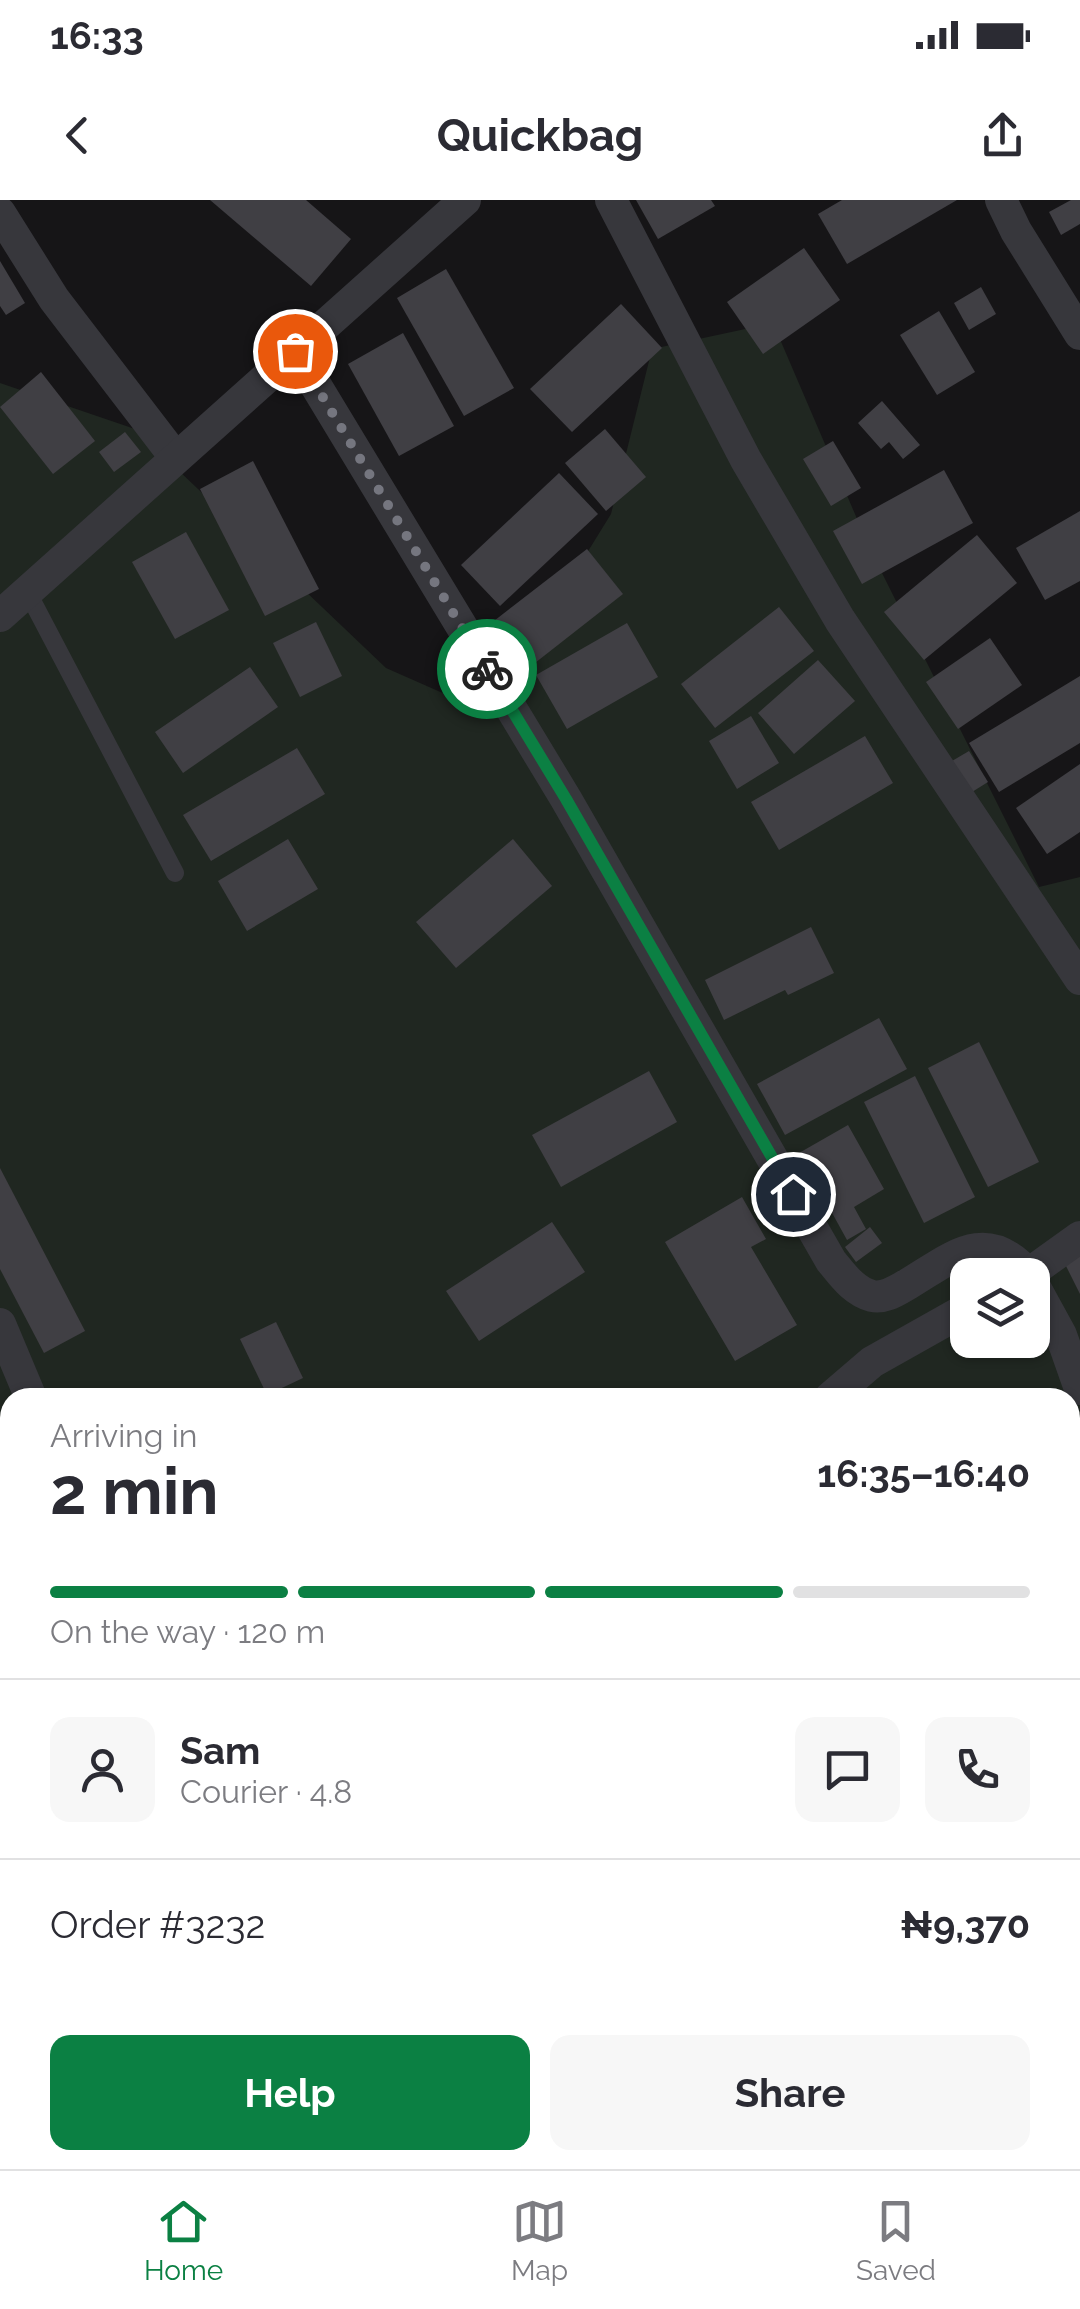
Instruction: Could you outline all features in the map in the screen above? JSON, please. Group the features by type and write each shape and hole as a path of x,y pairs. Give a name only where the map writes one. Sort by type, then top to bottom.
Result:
{"street":[{"path":"0,616 465,200"},
{"path":"611,200 746,460 840,620 1080,979"},
{"path":"1002,200 1016,231 1080,334"},
{"path":"0,213 54,299 174,457"},
{"path":"295,351 566,799 831,1260 852,1286 874,1296 890,1294 950,1260"},
{"path":"1050,1259 1080,1238"},
{"path":"953,1258 967,1250 990,1248 1014,1258"},
{"path":"1050,1315 1080,1388"},
{"path":"842,1388 872,1362 950,1318"},
{"path":"0,1324 27,1388"}],"lane":[{"path":"27,591 176,873"}],"shaded area":[{"path":"773,323 870,549 1039,887 1080,877 1080,1388 0,1388 0,383 135,429 386,668 488,713 611,514 652,349"}],"building":[{"path":"210,200 306,200 351,239 311,286"},
{"path":"636,200 711,200 715,206 658,239"},
{"path":"842,200 957,200 847,264 818,214"},
{"path":"1071,200 1080,200 1080,224 1061,235 1049,212"},
{"path":"804,248 840,300 763,354 727,302"},
{"path":"0,261 25,303 6,315 0,306"},
{"path":"446,269 514,388 464,416 397,298"},
{"path":"981,287 996,314 969,330 954,303"},
{"path":"621,304 662,348 572,432 530,389"},
{"path":"939,311 975,372 937,395 900,335"},
{"path":"403,333 454,426 399,456 348,364"},
{"path":"41,372 95,441 53,474 0,407"},
{"path":"882,401 920,445 903,459 889,442 881,449 858,423"},
{"path":"605,429 646,477 606,511 565,463"},
{"path":"125,432 141,452 114,472 99,452"},
{"path":"833,441 861,488 831,506 803,459"},
{"path":"253,461 319,589 265,616 200,489"},
{"path":"944,470 973,523 862,584 833,531"},
{"path":"559,473 598,514 500,606 461,565"},
{"path":"1080,511 1080,581 1045,600 1016,548"},
{"path":"186,532 229,610 175,639 132,562"},
{"path":"977,535 1017,583 924,660 884,612"},
{"path":"587,549 623,594 526,670 490,624"},
{"path":"779,607 814,651 715,728 681,684"},
{"path":"316,622 342,676 300,697 273,643"},
{"path":"627,623 658,677 567,729 536,675"},
{"path":"990,638 1022,685 958,729 926,682"},
{"path":"818,660 855,701 794,754 758,713"},
{"path":"250,667 278,707 183,773 155,732"},
{"path":"1080,676 1080,743 999,792 969,743"},
{"path":"751,716 779,763 737,789 709,741"},
{"path":"865,736 893,783 779,850 751,802"},
{"path":"297,748 325,794 211,861 183,815"},
{"path":"969,751 988,782 972,792 952,761"},
{"path":"1080,764 1080,832 1047,854 1016,808"},
{"path":"288,839 318,889 247,931 218,881"},
{"path":"513,839 552,886 456,968 416,922"},
{"path":"811,927 834,973 788,995 785,990 724,1020 705,980"},
{"path":"879,1018 907,1069 785,1135 757,1084"},
{"path":"979,1042 1039,1162 988,1187 928,1068"},
{"path":"649,1071 677,1122 561,1187 532,1135"},
{"path":"915,1076 975,1197 924,1223 864,1102"},
{"path":"848,1125 884,1189 854,1207 866,1229 847,1240 799,1153"},
{"path":"0,1168 85,1331 44,1353 0,1269"},
{"path":"742,1197 766,1239 751,1247 797,1325 735,1361 665,1242"},
{"path":"552,1222 585,1272 479,1341 446,1291"},
{"path":"870,1227 882,1243 856,1262 845,1247"},
{"path":"1080,1252 1080,1294 1063,1260"},
{"path":"276,1322 303,1378 282,1388 264,1388 240,1339"}],"way so far":[{"path":"295,351 487,669"}],"route":[{"path":"487,669 793,1194"}]}
